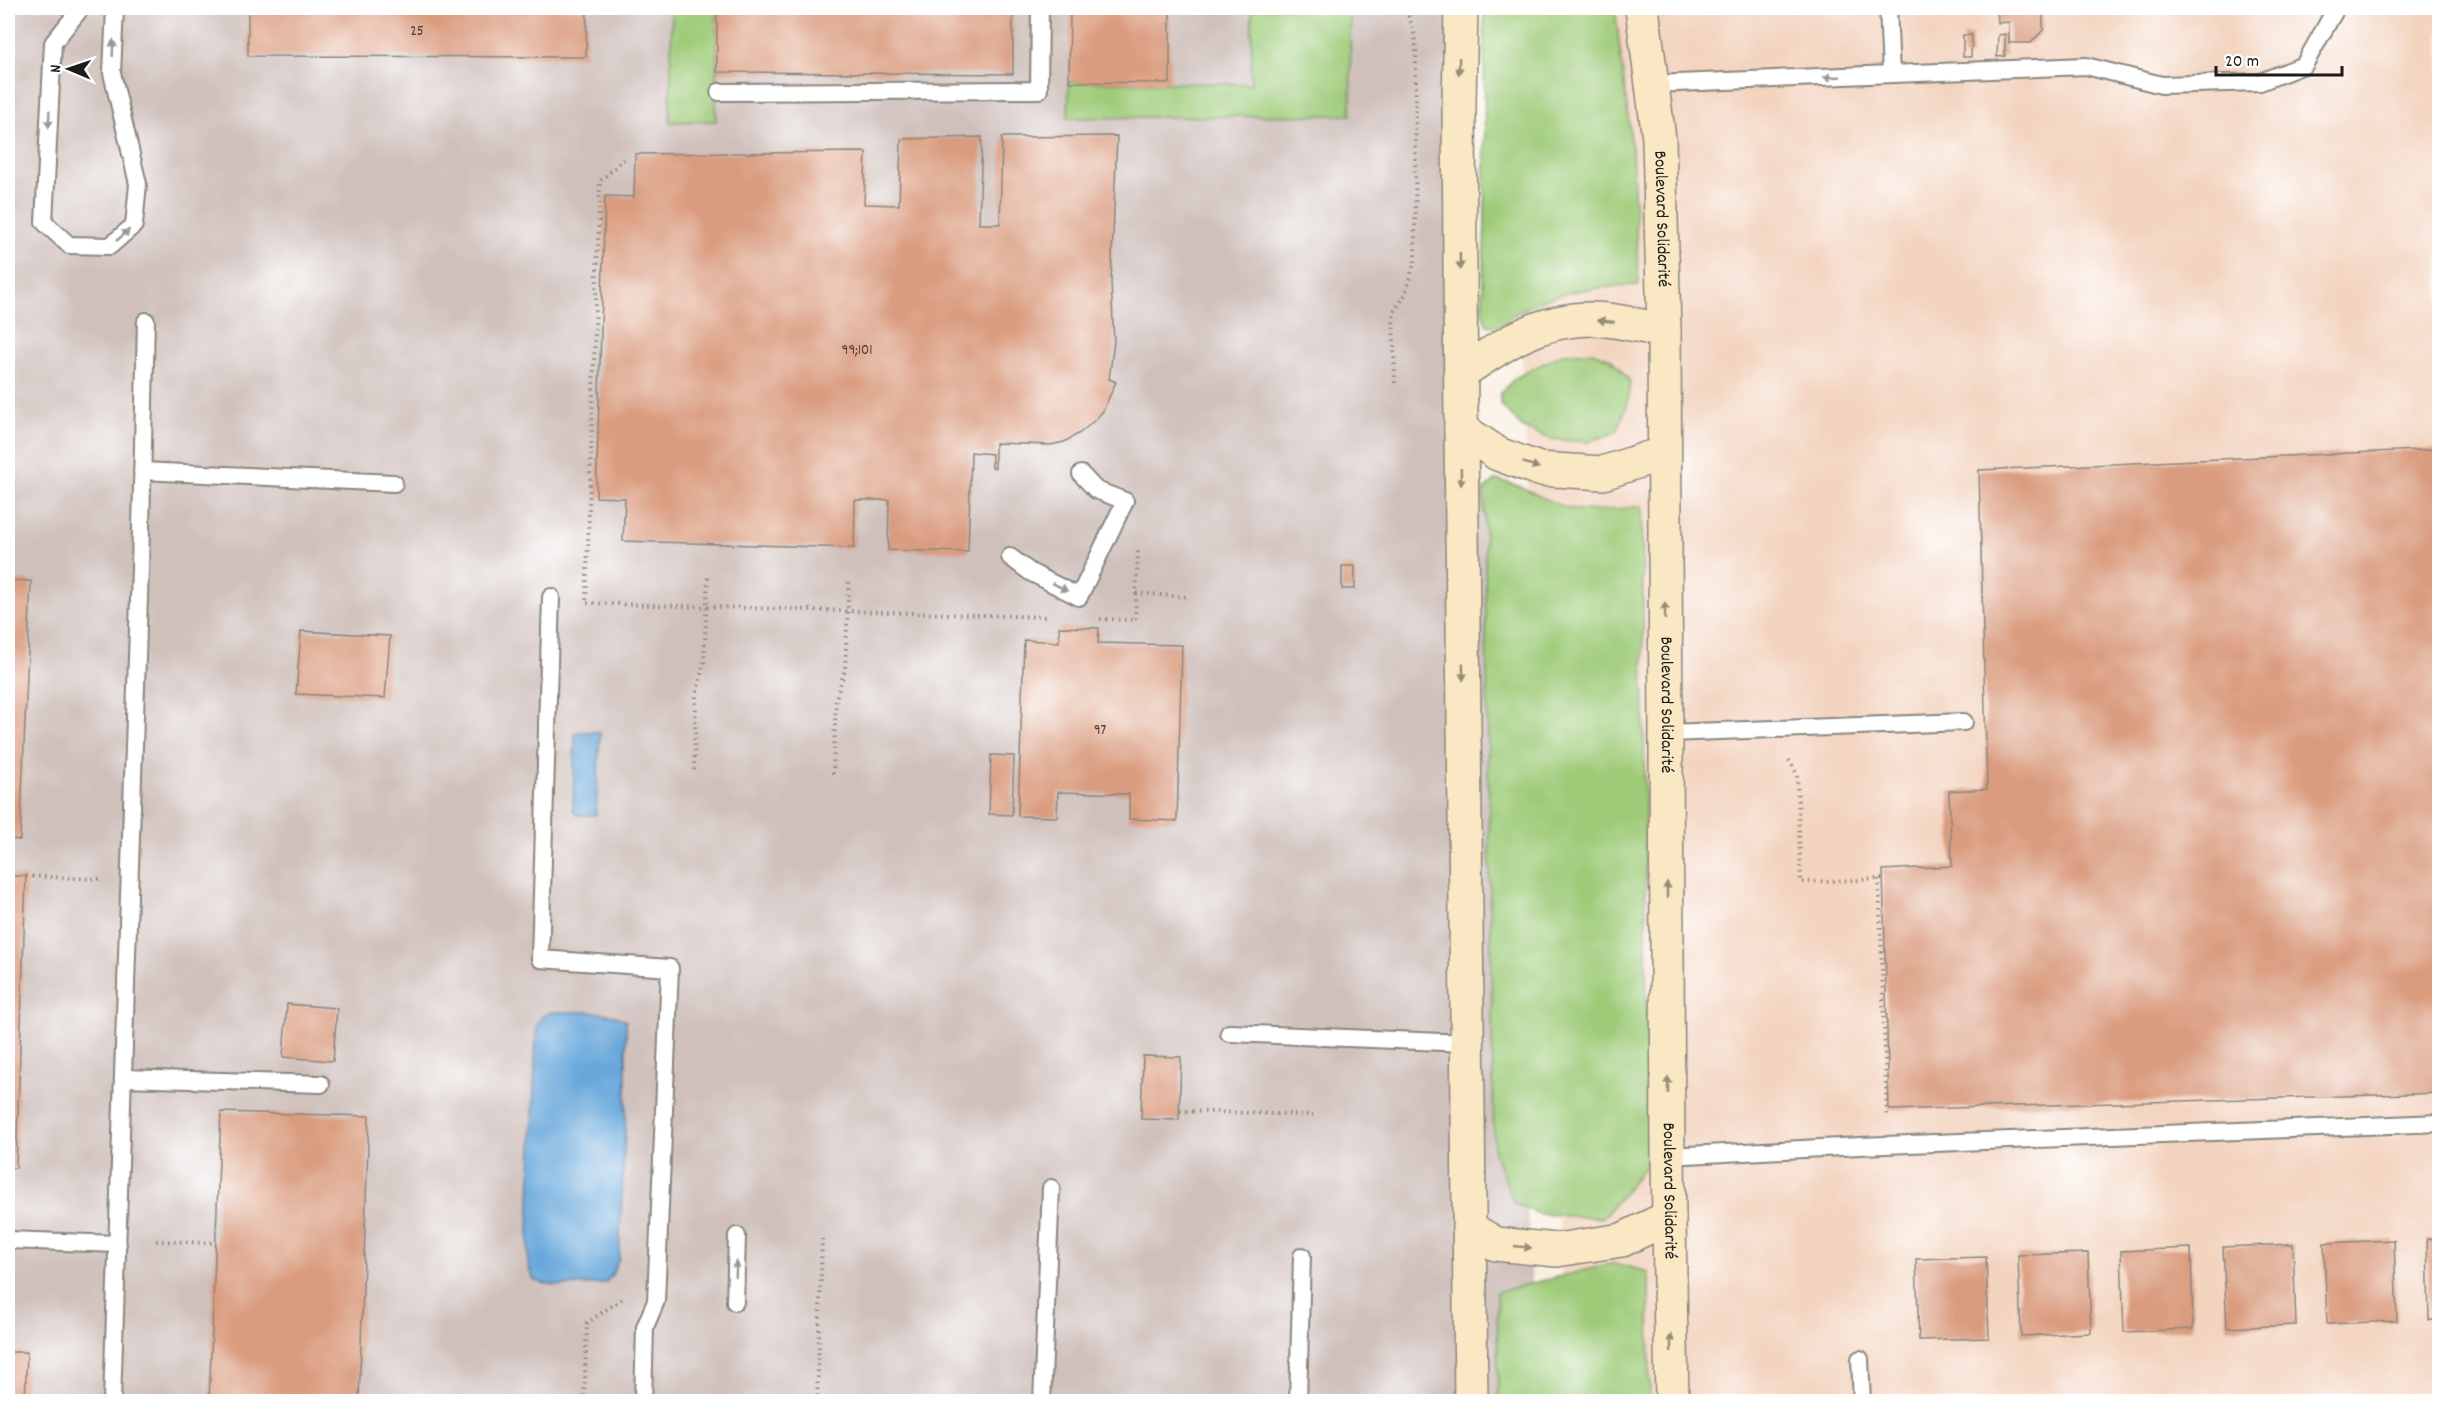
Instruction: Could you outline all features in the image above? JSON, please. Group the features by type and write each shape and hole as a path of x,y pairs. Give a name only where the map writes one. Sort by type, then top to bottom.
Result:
{"main road":[{"path":"1461,8 1459,115 1461,429 1471,1401"},
{"name":"Boulevard Solidarité","path":"1642,8 1659,140 1664,331 1668,1156 1672,1401"},
{"path":"1461,374 1491,352 1542,326 1591,319 1664,331"},
{"path":"1461,429 1498,454 1539,469 1603,473 1664,453"},
{"path":"1469,1228 1496,1244 1557,1250 1622,1240 1669,1217"}],"lane":[{"path":"81,8 53,43 44,222 69,244 110,246 134,225 138,184 112,74 115,8"},
{"path":"719,92 1040,90 1040,8"},
{"path":"1888,8 1891,74"},
{"path":"1653,84 2086,66 2162,85 2259,82 2304,65 2334,12 2334,8"},
{"path":"112,1401 146,321"},
{"path":"142,471 394,483"},
{"path":"1010,557 1030,572 1079,597 1125,501 1096,490 1081,474"},
{"path":"551,597 540,959 670,968 656,1301 645,1327 643,1401"},
{"path":"1667,733 1964,722"},
{"path":"1229,1033 1467,1042"},
{"path":"123,1078 321,1084"},
{"path":"1668,1156 2439,1123"},
{"path":"1042,1401 1051,1188"},
{"path":"735,1302 737,1236"},
{"path":"8,1240 117,1244"},
{"path":"1298,1401 1302,1256"},
{"path":"1860,1359 1862,1401"}],"path":[{"path":"1395,383 1393,313 1405,295 1415,260 1416,48 1414,32 1406,8"},
{"path":"624,159 600,181 586,603 1051,617"},
{"path":"1099,619 1135,620 1138,539"},
{"path":"694,770 696,695 705,662 708,576"},
{"path":"833,774 836,698 845,670 849,581"},
{"path":"1136,593 1188,597"},
{"path":"1786,758 1792,762 1797,774 1801,882 1880,879 1888,1145"},
{"path":"26,876 107,880"},
{"path":"1180,1111 1313,1115"},
{"path":"817,1401 822,1239"},
{"path":"156,1241 215,1244"},
{"path":"584,1401 587,1323 656,1273"}],"shaded area":[{"path":"8,8 1454,8 1539,1401 8,1401"},
{"path":"1507,8 2439,8 2439,1401 1567,1401"}],"green space":[{"path":"672,8 717,8 716,121 670,122"},
{"path":"1252,8 1350,8 1351,115 1068,118 1069,82 1251,84"},
{"path":"1484,8 1615,8 1632,149 1639,285 1602,287 1547,299 1514,315 1500,327 1487,325 1482,313 1485,221"},
{"path":"1592,352 1611,359 1630,381 1628,402 1617,432 1587,442 1551,439 1522,427 1500,404 1500,393 1515,378 1562,354"},
{"path":"1495,480 1521,487 1550,501 1578,510 1642,506 1648,1163 1603,1218 1539,1214 1514,1203 1494,1152 1484,490"},
{"path":"1614,1263 1649,1272 1650,1401 1498,1401 1497,1292"}],"water":[{"path":"600,732 596,815 577,815 573,810 575,734"},
{"path":"554,1012 601,1013 626,1021 626,1109 619,1258 612,1275 605,1283 568,1286 547,1284 534,1279 529,1268 536,1033 540,1018"}],"building":[{"path":"248,8 587,8 586,57 248,56"},
{"path":"717,8 1013,8 1013,74 717,72"},
{"path":"1070,8 1170,8 1170,83 1069,82"},
{"path":"1997,8 2043,8 2043,30 2031,43 2009,43 2009,22 1998,23"},
{"path":"2005,34 2005,56 1997,57 1998,35"},
{"path":"1963,35 1972,35 1971,57 1963,57"},
{"path":"1117,136 1111,282 1114,342 1109,379 1116,382 1103,411 1080,433 1064,442 1051,445 995,443 995,468 992,468 992,454 971,452 968,552 888,550 889,500 855,500 854,548 623,541 625,498 596,497 605,196 634,197 635,154 866,152 864,204 899,205 901,139 982,137 979,224 1000,224 1002,137"},
{"path":"2440,449 2440,1093 1889,1110 1883,870 1952,866 1949,791 1987,789 1979,470"},
{"path":"1342,566 1355,566 1355,589 1342,589"},
{"path":"8,580 31,581 20,840 8,839"},
{"path":"1059,627 1099,628 1098,643 1182,645 1177,821 1129,819 1129,794 1058,792 1057,817 1018,816 1024,640 1059,642"},
{"path":"301,631 390,636 385,698 296,694"},
{"path":"991,755 1014,756 1012,815 989,814"},
{"path":"8,876 26,876 16,1168 8,1167"},
{"path":"287,1004 337,1008 333,1061 283,1057"},
{"path":"1143,1056 1181,1057 1179,1120 1141,1119"},
{"path":"221,1112 369,1116 359,1402 209,1402"},
{"path":"2427,1239 2440,1239 2440,1320 2429,1320"},
{"path":"2394,1240 2397,1321 2327,1324 2324,1243"},
{"path":"2293,1244 2296,1325 2227,1328 2223,1247"},
{"path":"2191,1248 2193,1329 2124,1332 2121,1251"},
{"path":"2088,1253 2091,1333 2021,1336 2018,1255"},
{"path":"1986,1257 1989,1338 1919,1340 1916,1259"},
{"path":"8,1352 27,1352 25,1402 8,1402"}]}
